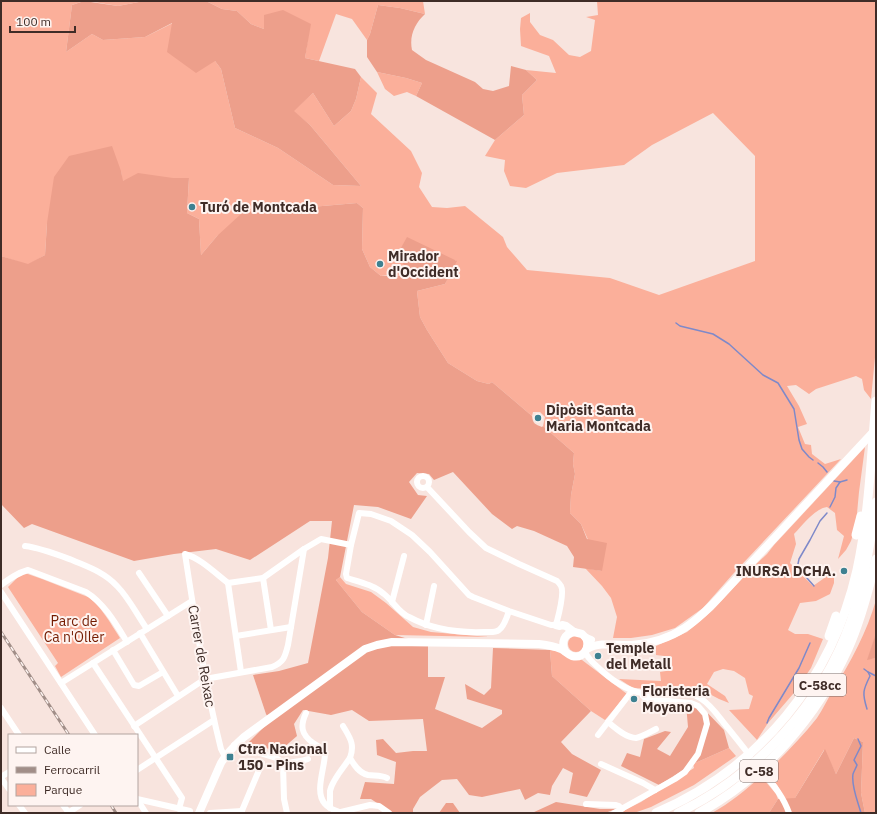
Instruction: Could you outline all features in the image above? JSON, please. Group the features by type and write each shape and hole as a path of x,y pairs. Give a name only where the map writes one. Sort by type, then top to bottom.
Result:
{"highway":[{"name":"C-58","path":"656,813 678,803 706,786 741,761 765,740 807,689 824,661 850,595 861,547 866,519 876,401"},
{"path":"856,535 870,472"},
{"name":"C-58cc","path":"678,813 723,787 763,755 795,720 821,684 845,636 857,602 863,580 874,523 876,502"},
{"name":"C-58","path":"700,813 736,789 767,763 790,740 817,705 829,686 849,647 870,587 876,559"},
{"path":"807,689 836,616"}],"main road":[{"path":"574,632 569,633 565,639 563,647 567,654 573,656 584,652 594,645 633,645 657,640 675,634 696,621 708,610 876,429"},
{"path":"558,626 566,626 574,632 582,634 586,638 602,644"},
{"path":"558,626 563,631 565,639"},
{"path":"584,652 588,643 586,638"},
{"path":"552,646 565,639"},
{"path":"199,813 214,778 225,757 234,745 365,649 377,644 403,641 539,644 552,646 566,651"}],"street":[{"path":"427,487 486,548 557,581 561,585 562,596 558,626 509,611 468,595 430,552 412,535 391,521 371,514 359,513 351,545 346,574 347,578 373,587 384,594 407,617 426,625 453,631 493,632 500,630 509,611"},
{"path":"241,672 228,583 263,578 321,539 351,545"},
{"path":"25,546 44,549 104,574 121,591 147,629"},
{"path":"134,726 205,679 272,667 284,660 304,549"},
{"name":"Carrer de Reixac","path":"225,757 221,749 205,679 185,554 190,555 228,583"},
{"path":"392,602 404,556"},
{"path":"1,585 16,574 28,570 86,592 94,596 102,605 127,642"},
{"path":"139,573 168,616"},
{"path":"263,578 271,630"},
{"path":"426,625 434,586"},
{"path":"1,592 94,734"},
{"path":"61,683 192,601"},
{"path":"236,636 291,627"},
{"path":"140,633 178,696"},
{"path":"113,650 134,685 139,686 163,672"},
{"path":"584,652 602,671 632,691 651,694 679,692 701,698 737,739 772,783 787,807 789,813"},
{"path":"93,663 182,798 179,809"},
{"path":"598,736 632,691"},
{"path":"614,813 685,772 698,754 707,724 705,714 698,706 691,703 646,698 642,693"},
{"path":"1,708 4,717 18,734"},
{"path":"306,713 302,722 303,732 307,738 324,751 325,757 320,792 325,805 342,813 370,805 379,806 389,813"},
{"path":"138,769 214,720"},
{"path":"608,722 630,737 636,738 656,730"},
{"path":"330,808 331,787 350,758 352,752 351,741 342,726"},
{"path":"234,745 276,758 281,761 283,765 284,800 287,813"},
{"path":"350,758 356,767 364,773 387,778"},
{"path":"283,765 289,762 308,759"},
{"path":"210,813 241,812 262,763"},
{"path":"601,764 655,790"},
{"path":"1,777 8,788"},
{"path":"138,799 190,812"},
{"path":"138,801 146,813"},
{"path":"586,804 616,805 622,809"},
{"path":"69,813 79,806"}],"green space":[{"path":"1,1 84,1 72,5 66,52 92,34 103,40 145,37 173,23 215,61 221,69 235,128 278,148 333,185 361,186 310,125 293,111 313,93 334,126 351,111 356,99 361,77 377,93 371,114 411,151 422,173 419,187 432,207 447,208 465,206 503,237 507,247 527,270 610,278 659,295 755,261 755,156 713,113 652,145 624,165 557,173 526,188 510,186 504,171 505,160 485,156 495,140 524,115 522,95 537,80 526,70 556,73 549,56 521,46 521,18 530,13 530,22 540,35 553,40 569,55 580,57 591,51 595,20 586,17 598,15 597,1 876,1 876,347 871,399 864,390 862,379 856,376 816,389 809,394 796,385 787,386 799,406 807,424 798,427 805,444 811,445 812,454 825,464 841,459 703,608 675,628 652,635 631,638 613,638 617,617 611,598 585,568 602,571 581,524 570,513 571,495 575,474 573,464 574,453 543,426 545,417 540,412 533,412 532,416 492,382 489,384 477,381 448,363 420,317 417,291 445,284 456,260 411,275 381,276 370,267 362,249 363,208 357,203 311,207 297,203 217,236 201,255 199,219 187,213 189,178 122,181 121,171 47,223 45,255 28,265 1,256"},
{"path":"88,1 144,1 118,6"},
{"path":"206,1 423,1 425,14 378,5 367,40 352,19 336,14 319,61 305,58 310,24 264,29 251,24 237,11 222,9"},
{"path":"377,72 422,83 416,96 407,92 394,96 385,89"},
{"path":"865,447 856,524 851,541 846,550 838,559 844,536 837,530 835,513 827,507 822,508 813,514 794,534 796,544 790,563 813,586 830,574 834,575 834,583 830,594 816,601 800,603 788,630 795,634 808,634 823,639 811,668 793,694 768,723 757,740 729,710 749,709 753,696 749,694 745,678 734,671 723,669 714,672 707,684 725,696 729,703 700,689 679,686 653,689 633,688 619,679 661,681 660,672 672,670 672,657 656,655 656,646 687,632 713,610 767,554"},
{"name":"Parc de Ca n'Oller","path":"25,573 88,597 102,610 120,638 61,677 55,666 58,663 8,587 18,577"},
{"path":"340,577 346,584 371,592 413,627 431,632 489,637 395,635 362,612 336,580"},
{"path":"876,600 876,634 868,659 876,658 876,813 865,813 861,793 863,742 854,738 836,774 824,750 795,798 787,802 767,772 799,739 819,715 858,646"},
{"path":"573,636 579,636 584,641 582,650 579,652 573,652 568,647 568,641"},
{"path":"550,650 578,657 627,694 605,720 591,711 552,676"},
{"path":"729,748 736,756 694,785 651,807 634,813 619,813 641,802 694,768 693,764"},
{"path":"761,776 776,794 778,799 769,813 712,813 738,796"}],"shaded area":[{"path":"84,1 118,6 144,1 206,1 222,9 237,11 251,24 264,29 264,15 283,10 311,24 305,58 355,69 361,77 356,99 351,111 334,126 313,93 294,111 310,125 361,186 333,185 278,148 235,128 221,69 215,61 196,73 167,52 172,23 145,37 103,40 92,34 66,52 72,5"},
{"path":"378,5 425,14 418,21 412,35 412,50 426,60 475,82 483,89 493,91 509,86 511,66 526,70 537,80 522,95 524,115 495,140 416,96 422,83 377,72 367,57 367,40"},
{"path":"112,146 123,181 138,173 173,178 189,178 187,213 199,219 201,255 217,236 242,213 297,203 311,207 357,203 363,208 362,249 370,267 381,276 411,275 397,255 407,237 457,261 445,284 417,291 420,317 448,363 477,381 489,384 492,382 532,416 535,423 542,427 543,426 574,453 573,464 575,474 571,495 570,513 581,524 587,539 607,543 602,571 573,567 574,557 567,546 534,531 517,526 512,529 492,514 453,472 434,480 429,474 417,473 409,482 418,495 427,496 411,519 378,507 354,505 340,577 336,580 362,612 395,635 428,645 428,677 445,677 435,709 482,728 502,714 502,710 467,699 465,684 484,695 491,688 493,648 550,650 552,676 591,711 561,742 572,754 601,770 587,797 569,793 573,773 563,768 552,786 550,795 538,793 525,800 520,789 482,797 469,795 457,779 442,780 420,797 413,809 413,813 392,813 371,799 360,799 365,782 394,784 396,762 377,755 376,740 383,739 396,753 427,751 423,719 369,721 352,710 331,715 303,710 294,724 297,736 282,749 273,750 248,743 270,721 266,714 253,675 279,671 308,663 328,558 332,521 310,521 250,560 216,549 134,561 32,524 24,528 1,504 1,256 28,264 45,255 47,223 54,177 69,156"},
{"path":"876,633 876,658 867,660"},
{"path":"686,704 699,704 724,730 729,748 693,764 659,785 621,766 627,753 640,757 644,739 665,731 671,732 657,749 670,756 688,727"},
{"path":"854,738 863,742 861,793 865,813 769,813 778,799 795,798 825,749 836,774"},
{"path":"556,802 600,809 616,809 605,813 532,813"},
{"path":"446,803 453,803 460,813 439,813"}],"waterway":[{"path":"676,323 680,326 713,334 729,344 763,375 778,383 794,409 802,449 813,460"},
{"path":"818,463 827,472"},
{"path":"834,481 840,482 847,480"},
{"path":"830,507 835,497 836,488 840,482"},
{"path":"814,586 799,569 798,564 799,559 820,521 827,513"},
{"path":"767,723 799,668 810,643"},
{"path":"864,669 876,676"},
{"path":"867,709 864,695 870,676 868,672"},
{"path":"858,739 861,746 854,760 857,765 853,774 853,779 854,789 861,813"}],"railway":[{"path":"1,632 68,734"},
{"path":"112,806 116,813"}],"place":[{"name":"Turó de Montcada","path":"192,207"},
{"name":"Mirador d'Occident","path":"380,264"},
{"name":"Dipòsit Santa Maria Montcada","path":"538,418"},
{"name":"INURSA DCHA.","path":"844,571"},
{"name":"Temple del Metall","path":"598,656"},
{"name":"Floristeria Moyano","path":"634,699"},
{"name":"Ctra Nacional 150 - Pins","path":"230,757"}]}
